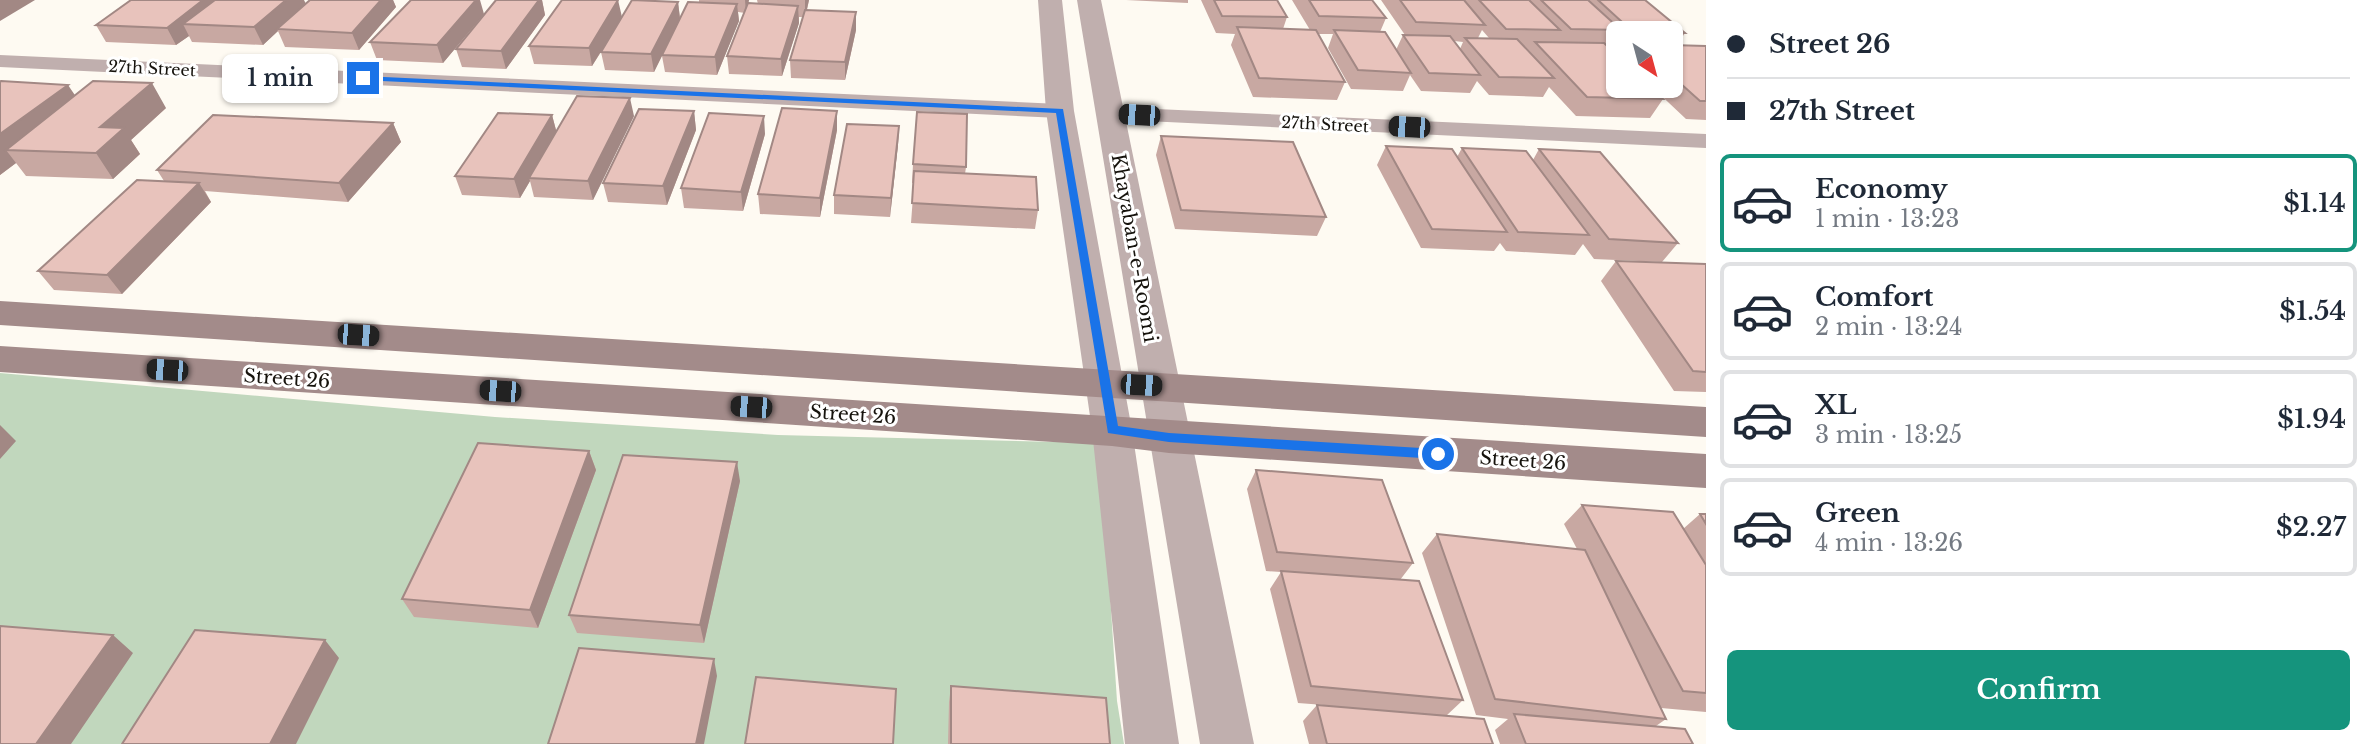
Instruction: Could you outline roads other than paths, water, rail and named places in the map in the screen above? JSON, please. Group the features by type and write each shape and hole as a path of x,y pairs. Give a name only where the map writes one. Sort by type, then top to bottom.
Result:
{"main road":[{"path":"0,313 1706,422"},
{"name":"Street 26","path":"0,359 1112,430 1169,438 1706,471"}],"street":[{"path":"1050,0 1060,111 1112,430 1152,744"},
{"name":"Khayaban-e-Roomi","path":"1089,0 1227,744"},
{"name":"27th Street","path":"0,61 1060,111"},
{"name":"27th Street","path":"1112,114 1706,141"}]}
